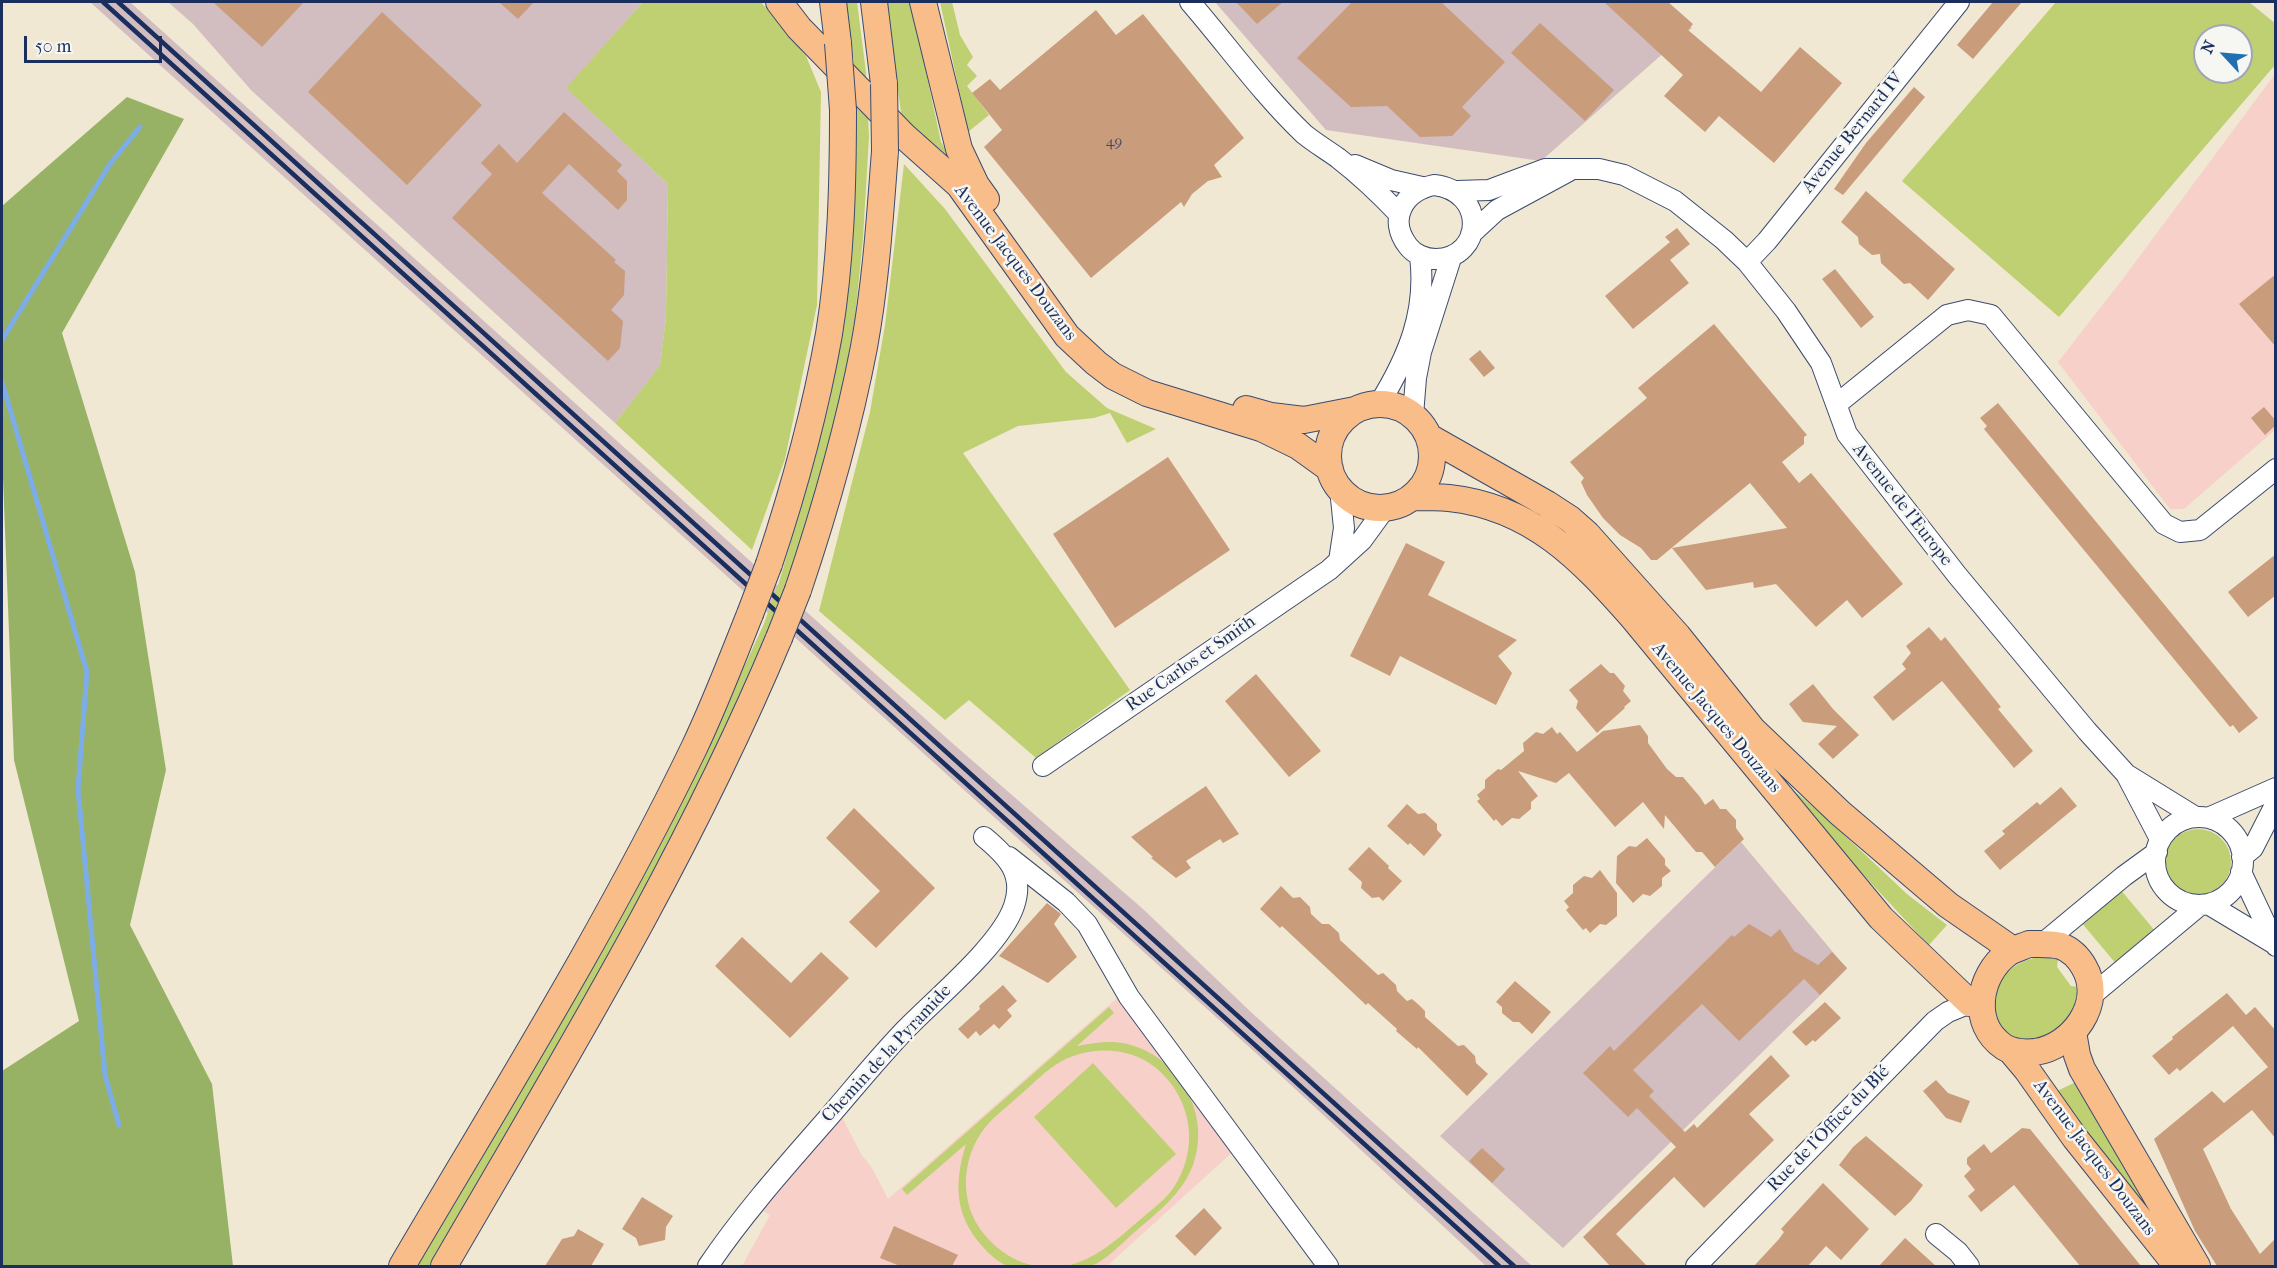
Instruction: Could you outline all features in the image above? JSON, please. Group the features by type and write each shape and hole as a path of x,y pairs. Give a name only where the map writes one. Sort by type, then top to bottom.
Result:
{"main road":[{"name":"Avenue Jacques Douzans","path":"779,2 799,28 896,127 958,185 1067,336 1096,363 1113,376 1147,393 1261,428 1298,446 1335,479"},
{"path":"402,1266 555,1006 664,807 695,746 769,564 792,492 812,417 829,333 839,248 843,179 843,110 833,2"},
{"path":"444,1266 652,903 722,768 780,638 798,590 828,498 849,419 874,281 885,151 884,84 874,2"},
{"name":"Avenue Jacques Douzans","path":"923,2 959,149 976,185 1076,322 1091,339 1126,368 1162,386 1271,416 1304,420 1367,407"},
{"path":"1367,407 1397,407 1413,415 1429,438 1430,470 1426,480 1412,497 1401,503 1386,507 1366,506 1354,501 1335,479 1328,449 1331,437 1341,422 1367,407"},
{"name":"Avenue Jacques Douzans","path":"1429,438 1547,504 1578,526 1678,636 1753,730 1840,813 1948,905 2013,950"},
{"name":"Avenue Jacques Douzans","path":"1412,497 1450,498 1492,508 1535,526 1575,555 1634,619 1881,918 1976,1003"},
{"path":"2029,944 2042,944 2063,947 2074,954 2087,972 2091,983 2091,996 2083,1018 2073,1032 2059,1043 2047,1049 2024,1053 2011,1051 2001,1045 1987,1027 1976,1003 1990,971 2013,950 2029,944"},
{"name":"Avenue Jacques Douzans","path":"2073,1032 2082,1068 2198,1266"},
{"name":"Avenue Jacques Douzans","path":"2011,1051 2075,1138 2177,1266"}],"street":[{"path":"1190,2 1265,94 1306,136 1380,194 1399,214"},
{"name":"Avenue Bernard IV","path":"1747,262 1767,241 1959,2"},
{"path":"1338,159 1391,180 1422,187 1440,185 1457,191 1466,200 1471,210 1473,222 1471,234"},
{"path":"1413,415 1416,378 1422,352 1451,258 1465,245 1471,234 1497,210 1574,168"},
{"name":"Avenue de l'Europe","path":"1457,191 1489,190 1545,169 1599,170 1624,175 1675,201 1724,240 1747,262 1786,311 1821,363 1847,434 1864,458 1970,591 2126,774 2159,846"},
{"path":"1422,187 1408,198 1399,214 1402,239 1420,256 1432,259 1451,258"},
{"path":"1367,407 1398,373 1418,314 1423,282 1420,256"},
{"path":"1837,404 1947,315 1968,310 1991,315 2164,524 2180,532 2200,530 2276,468"},
{"path":"1335,479 1344,528 1339,561"},
{"name":"Rue Carlos et Smith","path":"1043,766 1329,570 1362,540 1386,507"},
{"name":"Avenue de l'Europe","path":"2126,774 2201,817"},
{"path":"2042,944 2159,846 2179,820 2201,817 2276,788"},
{"path":"2091,996 2204,905 2223,897 2234,887 2242,864 2253,848 2276,803"},
{"path":"2201,817 2220,822 2232,832 2238,842 2242,864 2274,945"},
{"name":"Chemin de la Pyramide","path":"708,1266 776,1177 905,1030 999,933 1014,907 1017,881 1013,867 1004,854 984,837"},
{"path":"2159,846 2157,875 2168,893 2188,904 2204,905 2274,945"},
{"path":"1004,854 1066,902 1087,924 1129,997 1328,1266"},
{"name":"Rue de l'Office du Blé","path":"1696,1266 1935,1021 1948,1012 1976,1003"},
{"path":"1936,1234 1958,1252 1969,1266"}],"shaded area":[{"path":"90,2 130,2 951,742 1143,909 1252,1013 1532,1266 1486,1266 1278,1073"},
{"path":"168,2 643,2 567,88 668,184 666,317 660,367 615,423 251,90 193,24"},
{"path":"1215,2 1664,2 1692,28 1541,161 1326,130"},
{"path":"2275,74 2275,430 2184,509 2170,509 2058,362"},
{"path":"1741,842 1847,969 1563,1248 1440,1136"},
{"path":"1117,998 1237,1148 1107,1266 742,1266 770,1215 763,1211 841,1115 888,1199"}],"green space":[{"path":"643,2 761,2 806,56 821,92 817,305 785,459 752,550 615,423 660,366 666,317 668,184 566,88"},
{"path":"845,2 857,2 866,72 869,137 863,238 855,318 840,403 799,557 732,719 608,961 431,1266 415,1266 722,714 763,626 779,582 830,399 843,317 852,237 856,143 854,61"},
{"path":"886,2 911,2 941,142 954,164 902,120"},
{"path":"940,2 952,2 960,35 973,57 967,65 977,76 967,86 989,115 968,132"},
{"path":"2056,2 2249,2 2276,24 2275,65 2059,317 1902,181"},
{"path":"127,97 184,119 62,333 135,572 166,770 130,925 212,1084 233,1266 2,1266 2,1071 79,1021 14,760 2,453 2,206"},
{"path":"904,164 945,209 1066,372 1107,408 1156,429 1127,443 1110,413 1094,418 1018,426 963,453 1130,690 1036,758 969,700 945,720 819,611 870,412 885,325"},
{"path":"1791,788 1907,894 1947,925 1929,945 1840,849"},
{"path":"2198,829 2211,832 2221,839 2228,849 2231,862 2228,875 2221,885 2211,892 2198,895 2185,892 2175,885 2168,875 2165,862 2168,849 2175,839 2185,832"},
{"path":"2120,889 2156,932 2117,965 2081,922"},
{"path":"2039,957 2058,959 2057,967 2071,986 2078,987 2076,1000 2069,1016 2056,1030 2036,1040 2019,1039 2005,1030 1997,1015 1995,998 2000,981 2015,966"},
{"path":"1109,1007 1114,1013 1077,1046 1108,1042 1127,1044 1146,1051 1176,1074 1187,1090 1198,1127 1198,1146 1193,1165 1183,1185 1169,1201 1108,1256 1090,1266 1067,1266 1104,1249 1164,1199 1181,1175 1187,1158 1189,1142 1185,1110 1178,1095 1156,1068 1146,1061 1123,1052 1098,1051 1085,1052 1062,1061 1046,1072 992,1120 976,1141 967,1167 967,1196 970,1209 984,1234 1001,1251 1022,1262 1037,1266 1006,1265 995,1258 973,1235 962,1211 958,1185 966,1144 907,1195 902,1189"},
{"path":"1093,1063 1176,1154 1116,1208 1034,1117"},
{"path":"2080,1080 2174,1254 2051,1094"}],"building":[{"path":"213,2 304,2 262,47"},
{"path":"499,2 534,2 518,19"},
{"path":"1236,2 1283,2 1257,24"},
{"path":"1352,2 1441,2 1505,62 1462,107 1471,116 1452,136 1420,137 1387,106 1351,107 1297,58"},
{"path":"1604,2 1668,2 1693,24 1688,30 1761,92 1800,47 1842,83 1774,163 1719,116 1705,132 1664,96 1683,75"},
{"path":"1993,2 2022,2 1973,59 1957,45"},
{"path":"1096,10 1116,35 1143,14 1244,138 1214,165 1222,177 1208,181 1192,194 1184,207 1181,202 1091,278 984,147 1002,130 972,93 990,79 1000,90"},
{"path":"382,12 482,105 407,185 308,92"},
{"path":"1540,23 1614,90 1585,121 1511,53"},
{"path":"1914,87 1925,97 1843,195 1834,189 1866,143"},
{"path":"564,112 622,165 617,171 627,181 627,200 618,210 569,164 542,193 616,260 614,262 625,271 624,295 611,310 623,321 620,348 608,361 452,218 492,174 481,163 499,144 517,163"},
{"path":"1866,191 1955,269 1928,300 1910,283 1904,284 1881,263 1880,254 1872,255 1859,244 1858,237 1841,222"},
{"path":"1677,228 1690,244 1670,260 1689,283 1633,329 1605,296 1670,242 1665,237"},
{"path":"1835,269 1874,317 1861,328 1822,279"},
{"path":"2276,274 2276,347 2239,304"},
{"path":"1714,324 1807,435 1804,437 1804,444 1782,462 1799,483 1811,473 1903,584 1862,618 1847,600 1816,627 1776,584 1754,588 1753,582 1706,590 1672,548 1787,528 1750,483 1657,560 1651,560 1641,548 1620,535 1603,518 1587,495 1581,482 1584,478 1570,462 1647,398 1638,388"},
{"path":"1480,350 1495,368 1484,377 1469,359"},
{"path":"1998,403 2258,718 2239,733 2233,725 2230,727 1984,429 1987,426 1980,418"},
{"path":"2264,407 2276,421 2276,425 2265,435 2251,418"},
{"path":"1168,457 1230,550 1115,628 1053,534"},
{"path":"1406,543 1445,562 1428,595 1517,640 1498,656 1512,673 1496,705 1400,656 1390,676 1350,656"},
{"path":"2276,554 2276,595 2248,617 2228,592"},
{"path":"1929,627 1941,641 1945,637 2001,707 1998,709 2033,751 2014,768 1942,681 1893,721 1873,697 1906,669 1902,664 1911,653 1906,646"},
{"path":"1601,664 1610,673 1614,673 1625,686 1623,691 1631,701 1597,733 1576,708 1578,701 1569,690"},
{"path":"1256,674 1321,751 1289,777 1225,701"},
{"path":"1813,684 1833,709 1859,735 1833,759 1818,744 1837,726 1803,722 1789,704"},
{"path":"1640,725 1648,736 1648,743 1667,769 1676,777 1683,777 1705,805 1713,799 1720,809 1726,809 1736,820 1736,828 1744,839 1715,867 1702,852 1696,852 1665,815 1664,829 1643,802 1615,827 1569,773 1556,783 1518,771 1538,796 1531,802 1531,809 1519,819 1512,818 1502,826 1496,819 1494,821 1477,801 1480,799 1477,795 1485,788 1485,780 1524,751 1523,743 1536,732 1543,734 1552,727 1557,734 1560,732 1577,752 1603,731"},
{"path":"1206,786 1239,834 1223,843 1220,839 1186,861 1191,868 1176,878 1151,858 1153,857 1131,837"},
{"path":"2061,787 2077,806 2000,870 1984,851 2005,834 2002,831 2037,802 2040,805"},
{"path":"1407,804 1418,814 1425,813 1437,824 1437,830 1442,835 1424,856 1387,826"},
{"path":"854,808 935,888 876,948 849,922 880,891 826,838"},
{"path":"1647,838 1665,859 1665,865 1671,871 1662,878 1662,886 1650,896 1643,894 1633,903 1616,883 1617,856 1629,846 1636,847"},
{"path":"1369,847 1402,881 1383,901 1379,897 1372,898 1361,888 1362,882 1348,869"},
{"path":"1600,870 1617,893 1617,916 1606,925 1600,924 1590,933 1586,928 1583,930 1566,910 1569,907 1564,901 1573,893 1573,885 1584,876 1592,878"},
{"path":"1281,886 1293,898 1300,897 1310,907 1311,914 1322,924 1329,924 1339,933 1340,940 1378,975 1383,973 1396,985 1397,991 1407,1001 1412,999 1425,1011 1425,1017 1458,1046 1464,1045 1475,1056 1476,1063 1488,1074 1467,1096 1418,1047 1417,1049 1396,1031 1397,1029 1368,1003 1366,1005 1282,926 1280,928 1260,909"},
{"path":"1047,903 1061,914 1054,924 1077,957 1048,983 999,956"},
{"path":"1749,924 1771,937 1780,929 1794,951 1818,965 1832,952 1847,968 1820,995 1804,979 1739,1041 1702,1004 1633,1070 1654,1091 1649,1096 1685,1132 1694,1124 1697,1128 1771,1055 1790,1076 1749,1114 1774,1140 1704,1208 1674,1177 1616,1234 1647,1266 1610,1266 1583,1237 1676,1147 1637,1108 1628,1117 1583,1073 1610,1046 1614,1051 1732,935 1734,937"},
{"path":"742,937 791,983 821,952 849,978 790,1038 715,966"},
{"path":"1515,981 1551,1012 1532,1034 1519,1022 1513,1022 1502,1013 1502,1007 1496,1002"},
{"path":"1003,985 1017,1001 1007,1010 1012,1016 999,1029 994,1024 980,1036 976,1031 968,1039 958,1029"},
{"path":"2227,993 2246,1015 2255,1007 2276,1031 2276,1139 2252,1110 2203,1149 2231,1209 2260,1254 2276,1238 2276,1266 2217,1266 2195,1231 2154,1139 2212,1091 2224,1103 2268,1067 2233,1026 2180,1071 2177,1068 2169,1075 2152,1056"},
{"path":"1825,1002 1841,1018 1815,1042 1813,1040 1806,1046 1792,1032"},
{"path":"1936,1080 1948,1093 1970,1101 1961,1123 1946,1118 1923,1091"},
{"path":"2022,1128 2030,1129 2141,1266 2080,1266 2014,1185 1981,1212 1968,1196 1975,1190 1964,1176 1971,1169 1967,1164 1967,1158 1984,1144 1991,1153"},
{"path":"1866,1136 1923,1185 1911,1201 1895,1216 1839,1165 1853,1147"},
{"path":"1482,1148 1505,1169 1492,1183 1469,1161"},
{"path":"1823,1183 1869,1229 1841,1260 1826,1246 1808,1266 1754,1266 1779,1239 1784,1232 1781,1229"},
{"path":"642,1197 673,1216 666,1227 665,1240 639,1246 636,1238 622,1229"},
{"path":"1204,1208 1222,1228 1195,1256 1175,1236"},
{"path":"894,1226 958,1255 952,1266 900,1266 880,1258"},
{"path":"578,1229 604,1244 591,1266 545,1266 562,1239 574,1236"},
{"path":"1905,1238 1936,1266 1879,1266"}],"waterway":[{"path":"2,340 110,164 140,127"},
{"path":"2,382 87,672 78,789 105,1075 119,1125"}],"railway":[{"path":"103,2 1499,1266"},
{"path":"118,2 1514,1266"}]}
